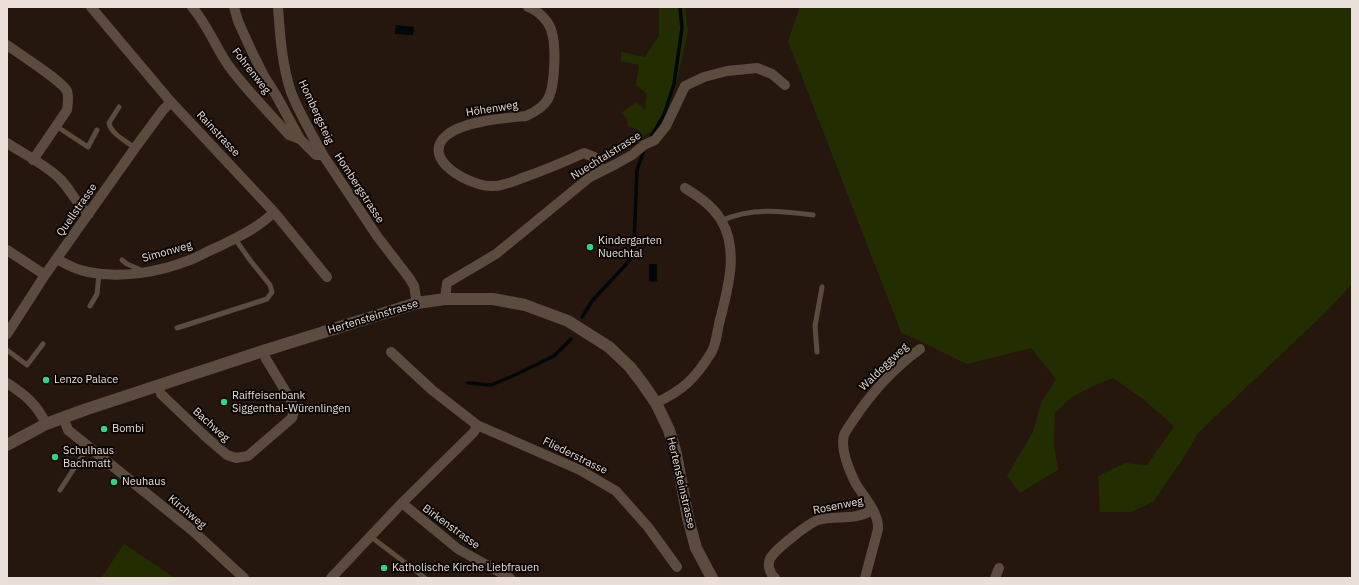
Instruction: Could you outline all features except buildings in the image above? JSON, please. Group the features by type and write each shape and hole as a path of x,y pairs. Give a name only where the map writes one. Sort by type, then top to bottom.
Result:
{"street":[{"name":"Rainstrasse","path":"91,7 171,102 274,212 327,276"},
{"name":"Fohrenweg","path":"192,7 200,16 228,65 240,80 289,136 300,139"},
{"name":"Hombergstrasse","path":"234,7 238,21 258,64 300,139 316,155 323,155 380,241 410,279 414,286 417,303"},
{"name":"Hombergsteig","path":"278,7 281,46 287,80 292,94 323,155"},
{"name":"Höhenweg","path":"528,7 532,8 548,23 552,32 554,42 553,77 549,97 536,111 526,116 463,126 447,135 442,141 438,150 440,159 460,177 479,185 492,186 504,185 541,172 584,154 594,157 602,170"},
{"path":"7,45 59,82 67,90 69,100 67,110 33,160"},
{"name":"Nuechtalstrasse","path":"445,299 447,283 496,254 590,177 616,164 644,145 656,140 666,126 684,86 704,77 727,71 757,68 772,74 785,84"},
{"name":"Quellstrasse","path":"7,334 45,275 135,148 163,110 171,102"},
{"path":"7,143 58,178 68,188 82,209 89,214"},
{"path":"656,403 678,392 684,387 696,375 712,351 730,278 730,252 721,221 712,208 703,199 685,188"},
{"name":"Simonweg","path":"57,259 72,267 99,274 122,275 146,272 190,260 263,223 274,212"},
{"path":"7,250 45,275"},
{"name":"Hertensteinstrasse","path":"7,445 46,424 63,417 263,351 417,303 445,299 493,299 525,305 568,321 609,347 630,367 656,403 669,430 676,454 688,518 696,548 712,578"},
{"name":"Waldeggweg","path":"865,578 879,521 846,463 844,455 844,434 864,403 877,388 904,361 920,349"},
{"name":"Bachweg","path":"158,385 160,394 227,455 236,458 248,456 292,418 294,410 292,402 266,359 263,351"},
{"name":"Fliederstrasse","path":"391,352 432,390 477,425 580,470 616,491 648,527 677,567"},
{"path":"7,383 27,396 44,418 46,424"},
{"name":"Kirchweg","path":"63,417 68,430 193,531 244,578"},
{"path":"330,578 402,503 474,432 477,425"},
{"name":"Birkenstrasse","path":"402,503 413,514 458,549 510,578"},
{"name":"Rosenweg","path":"775,578 769,567 770,559 793,537 813,522 866,514 872,510"},
{"path":"995,578 999,568"}],"lane":[{"path":"119,107 109,123 110,128 114,133 135,148"},
{"path":"56,126 88,147 98,130"},
{"path":"721,221 733,216 763,211 813,215"},
{"path":"177,328 267,299 272,292 270,285 235,238"},
{"path":"122,260 127,264 146,272"},
{"path":"90,306 97,294 99,274"},
{"path":"817,352 815,326 822,287"},
{"path":"7,350 27,365 43,344"},
{"path":"60,490 88,447"},
{"path":"370,536 426,578"}],"green space":[{"path":"659,7 685,7 688,32 675,89 668,111 656,129 640,138 637,129 628,127 627,118 621,113 636,102 645,110 647,94 636,85 639,65 621,61 621,52 645,57 659,36"},
{"path":"800,7 1352,7 1352,284 1327,311 1198,433 1181,462 1153,502 1131,512 1100,512 1098,476 1125,463 1147,465 1174,426 1143,399 1113,378 1095,385 1072,397 1055,413 1054,444 1058,470 1020,493 1007,476 1033,432 1041,403 1056,379 1031,348 967,364 901,332 788,41"},
{"path":"124,544 175,578 101,578"}],"shaded area":[{"path":"396,25 414,27 413,35 395,34"},
{"path":"649,264 657,264 657,281 649,281"}],"waterway":[{"path":"652,135 664,115 674,84 682,28 680,7"},
{"path":"582,317 592,301 631,259 634,244 637,170 643,153"},
{"path":"468,383 491,385 515,375 554,356 571,339"}],"place":[{"name":"Kindergarten Nuechtal","path":"590,247"},
{"name":"Lenzo Palace","path":"46,380"},
{"name":"Raiffeisenbank Siggenthal-Würenlingen","path":"224,402"},
{"name":"Bombi","path":"104,429"},
{"name":"Schulhaus Bachmatt","path":"55,457"},
{"name":"Neuhaus","path":"114,482"},
{"name":"Katholische Kirche Liebfrauen","path":"384,568"}]}
